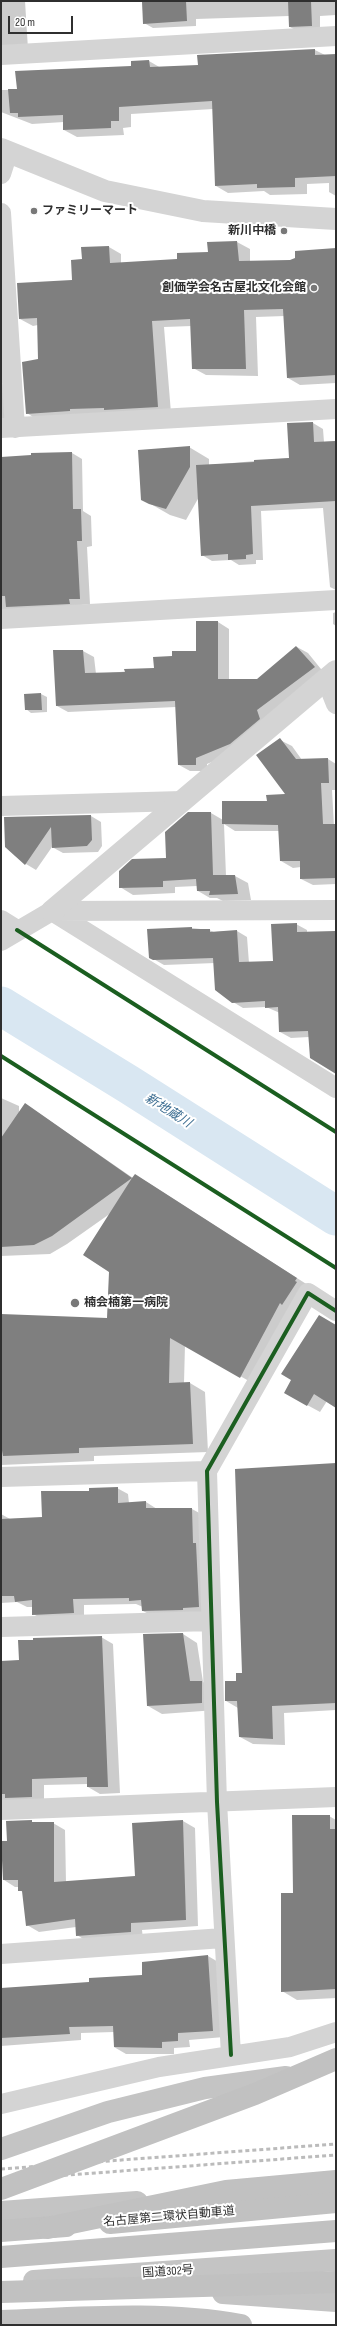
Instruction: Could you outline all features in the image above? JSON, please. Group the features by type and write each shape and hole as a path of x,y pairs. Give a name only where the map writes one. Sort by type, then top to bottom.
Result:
{"highway":[{"path":"1,2189 255,2094 336,2059"},
{"path":"1,2149 108,2112 205,2088 336,2071"},
{"path":"47,2228 226,2190 336,2180"},
{"path":"1,2212 336,2189"},
{"name":"名古屋第二環状自動車道","path":"1,2231 336,2202"},
{"path":"1,2257 336,2232"},
{"name":"国道302号","path":"1,2284 336,2260"},
{"path":"1,2293 336,2282"},
{"path":"1,2293 218,2293 336,2301"},
{"path":"1,2321 137,2316 223,2322 241,2325"}],"street":[{"path":"1,55 336,36"},
{"path":"1,174 4,151 104,191 203,211 336,219"},
{"path":"1,212 8,428 336,409"},
{"path":"1,619 336,600"},
{"path":"331,675 336,704"},
{"path":"52,911 331,675"},
{"path":"1,806 182,801"},
{"path":"1,941 9,925 52,911 336,910"},
{"path":"52,911 336,1088"},
{"path":"231,2055 217,1802 207,1471 308,1293 336,1311"},
{"path":"1,1477 207,1471"},
{"path":"1,1627 211,1621"},
{"path":"1,1810 336,1797"},
{"path":"1,1954 224,1938"},
{"path":"1,2104 159,2066 290,2046 336,2032"}],"building":[{"path":"142,1 186,1 187,21 143,24"},
{"path":"288,1 311,1 312,26 289,27"},
{"path":"315,49 315,55 336,54 336,176 295,178 295,187 257,188 257,184 215,186 212,101 119,107 119,121 111,121 111,128 63,130 63,115 18,117 18,113 10,113 8,89 17,89 15,71 131,66 131,61 149,60 150,67 198,65 197,55"},
{"path":"237,241 239,261 290,260 295,258 295,251 336,248 336,375 287,378 283,309 244,310 246,369 192,369 190,319 152,321 158,407 104,410 104,408 70,409 70,411 26,414 22,362 38,359 37,318 19,319 17,283 72,280 71,260 82,259 81,247 109,246 110,263 177,259 177,253 208,252 207,242"},
{"path":"313,422 314,442 336,441 336,501 251,506 253,554 246,555 246,559 228,560 228,554 201,556 196,465 254,462 254,460 289,458 287,423"},
{"path":"190,446 190,467 166,509 141,500 138,450"},
{"path":"72,452 73,509 81,509 82,541 77,541 80,599 69,599 70,604 6,607 5,596 1,596 1,457 31,455 31,453"},
{"path":"196,621 218,621 218,679 257,679 296,646 315,667 257,710 260,719 230,744 196,758 196,765 178,765 175,701 56,706 53,650 83,650 85,673 125,672 124,669 154,668 153,657 172,656 172,651 196,651"},
{"path":"41,693 42,710 25,710 24,694"},
{"path":"280,738 296,759 328,758 329,783 321,783 323,824 336,824 336,878 300,879 300,861 280,861 278,825 222,824 222,801 267,801 266,795 285,794 256,755"},
{"path":"188,812 211,812 213,875 235,875 238,894 209,895 210,891 197,891 196,879 163,881 163,887 119,888 119,871 132,859 166,858 165,832"},
{"path":"91,815 92,840 87,846 52,848 51,827 25,865 5,847 4,817"},
{"path":"297,923 297,932 335,931 336,1074 310,1058 308,1031 279,1032 278,1007 265,1008 265,1001 232,1003 215,990 213,958 153,960 149,958 147,929 192,927 192,929 210,929 210,932 237,930 239,962 273,961 271,924"},
{"path":"25,1103 132,1178 52,1236 34,1245 1,1247 1,1138"},
{"path":"135,1174 297,1278 295,1281 297,1282 282,1305 280,1303 240,1378 170,1338 169,1383 190,1382 193,1444 79,1448 79,1453 3,1456 1,1445 1,1314 107,1318 109,1272 83,1255"},
{"path":"319,1315 336,1325 336,1408 314,1394 307,1406 284,1393 291,1380 281,1374"},
{"path":"336,1463 336,1703 272,1706 273,1739 239,1737 237,1701 225,1701 225,1681 236,1681 236,1673 242,1673 235,1469"},
{"path":"118,1487 118,1503 146,1501 146,1508 192,1508 193,1543 196,1543 199,1607 183,1608 183,1610 142,1611 141,1600 129,1601 129,1598 73,1599 74,1613 32,1615 32,1600 15,1602 14,1596 1,1596 1,1519 42,1517 41,1491 89,1491 89,1488"},
{"path":"183,1633 190,1681 202,1681 202,1703 147,1706 143,1634"},
{"path":"102,1636 108,1787 87,1787 87,1777 32,1779 32,1797 5,1798 5,1794 1,1794 1,1661 19,1660 18,1640 33,1640 33,1638"},
{"path":"292,1815 330,1815 330,1829 336,1829 336,1989 281,1992 281,1893 293,1893"},
{"path":"32,1820 32,1822 54,1822 54,1882 135,1876 132,1823 183,1820 186,1920 131,1923 131,1932 76,1936 75,1919 26,1926 22,1891 18,1891 18,1880 3,1880 1,1841 7,1841 6,1821"},
{"path":"208,1955 213,2031 178,2033 178,2041 162,2042 162,2048 114,2047 113,2026 69,2027 70,2034 1,2038 1,1988 89,1982 89,1978 142,1975 142,1962"}],"waterway":[{"name":"新地蔵川","path":"1,1006 128,1084 336,1216"}],"railway":[{"path":"1,2169 336,2144"},
{"path":"1,2180 336,2155"}],"cycle path":[{"path":"17,930 336,1132"},
{"path":"1,1056 336,1268"},
{"path":"231,2055 217,1802 207,1471 308,1293 336,1311"}],"place":[{"name":"ファミリーマート","path":"34,211"},
{"name":"新川中橋","path":"284,231"},
{"name":"創価学会名古屋北文化会館","path":"314,288"},
{"name":"楠会楠第一病院","path":"75,1303"}]}
